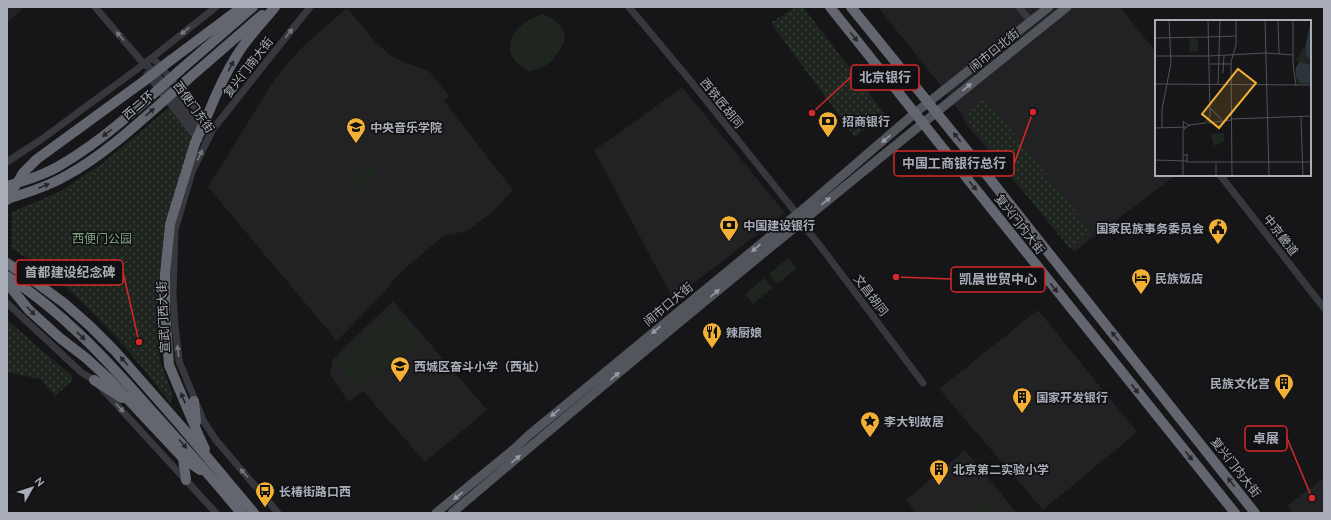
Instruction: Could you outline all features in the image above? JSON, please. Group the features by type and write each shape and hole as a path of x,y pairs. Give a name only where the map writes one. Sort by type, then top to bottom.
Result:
{"highway":[{"path":"7,200 23,173 37,158 242,7"},
{"name":"西二环","path":"7,186 36,177 64,164 118,125 253,7"},
{"name":"西二环","path":"7,200 42,187 76,170 124,134 271,7"},
{"path":"217,470 198,434 169,365 164,293 170,224 196,143 219,89 236,56 275,7"},
{"name":"复兴门内大街","path":"830,7 1235,513"},
{"name":"复兴门内大街","path":"851,7 1255,513"},
{"path":"7,263 46,290 90,326 115,351 181,426 254,513"},
{"path":"7,276 56,312 105,358 241,513"},
{"path":"7,281 29,310 109,379 183,458 214,481"},
{"path":"94,380 137,408"},
{"path":"194,401 198,434"},
{"path":"183,458 186,480"}],"main road":[{"name":"闹市口北街","path":"916,113 1049,7"},
{"name":"闹市口北街","path":"923,122 1067,7"},
{"name":"闹市口大街","path":"452,513 799,218 916,113"},
{"name":"闹市口大街","path":"436,513 675,314 923,122"}],"street":[{"name":"西便门东街","path":"95,7 144,64 153,70 204,134 207,142"},
{"path":"7,167 10,160 42,139 153,58 216,7"},
{"name":"复兴门南大街","path":"207,142 213,129 310,7"},
{"name":"西铁匠胡同","path":"630,7 799,218"},
{"path":"1019,7 1031,22"},
{"path":"153,58 213,129"},
{"name":"宣武门西大街","path":"207,142 192,172 175,230 173,296 179,361 194,401 204,422 216,440 278,513"},
{"name":"中京畿道","path":"1221,176 1324,308"},
{"name":"文昌胡同","path":"799,218 923,383"},
{"path":"8,303 82,373 94,380 216,513"}],"shaded area":[{"path":"7,7 25,7 7,23"},
{"path":"878,7 1120,7 1155,51 1155,176 1175,176 1074,252 965,123 963,116"},
{"name":"中央音乐学院","path":"347,8 376,43 390,55 401,61 429,71 449,96 444,101 513,190 492,212 467,231 443,236 400,273 385,291 337,341 208,187 275,79 300,49"},
{"path":"682,87 785,213 673,299 594,150"},
{"name":"西城区奋斗小学（西址）","path":"393,301 487,410 425,462 363,391 349,402 330,375 333,360"},
{"path":"1038,310 1137,432 1043,510 939,389"},
{"name":"北京第二实验小学","path":"965,450 1017,513 915,513 916,512 906,500"},
{"path":"1324,477 1324,513 1293,513 1287,506"}],"green space":[{"path":"795,7 803,7 884,113 855,137 771,23"},
{"path":"543,14 550,17 560,25 565,35 564,41 562,47 550,62 542,67 529,71 518,64 512,56 510,48 511,40 523,24 532,18"},
{"path":"985,98 1092,232 1070,249 970,124 968,112"},
{"name":"西便门公园","path":"170,107 195,139 164,224 157,319 160,360 173,396 170,403 144,370 89,309 54,276 11,248 12,212 61,191 103,163"},
{"path":"371,163 380,174 356,194 347,183"},
{"path":"788,258 797,268 777,284 769,274"},
{"path":"764,278 773,288 753,304 745,294"},
{"path":"399,311 423,340 358,389 337,360"},
{"path":"7,320 73,377 72,381 55,396 40,379 7,372"},
{"path":"982,500 993,513 965,513"}],"place":[{"name":"中国工商银行总行","path":"1033,112"},
{"name":"北京银行","path":"812,113"},
{"name":"招商银行","path":"828,138"},
{"name":"中央音乐学院","path":"356,144"},
{"name":"中国建设银行","path":"729,242"},
{"name":"国家民族事务委员会","path":"1218,245"},
{"name":"凯晨世贸中心","path":"896,277"},
{"name":"民族饭店","path":"1141,295"},
{"name":"首都建设纪念碑","path":"139,342"},
{"name":"辣厨娘","path":"712,349"},
{"name":"西城区奋斗小学（西址）","path":"400,383"},
{"name":"民族文化宫","path":"1284,400"},
{"name":"国家开发银行","path":"1022,414"},
{"name":"李大钊故居","path":"870,438"},
{"name":"北京第二实验小学","path":"939,486"},
{"name":"卓展","path":"1312,498"},
{"name":"长椿街路口西","path":"265,508"}]}
